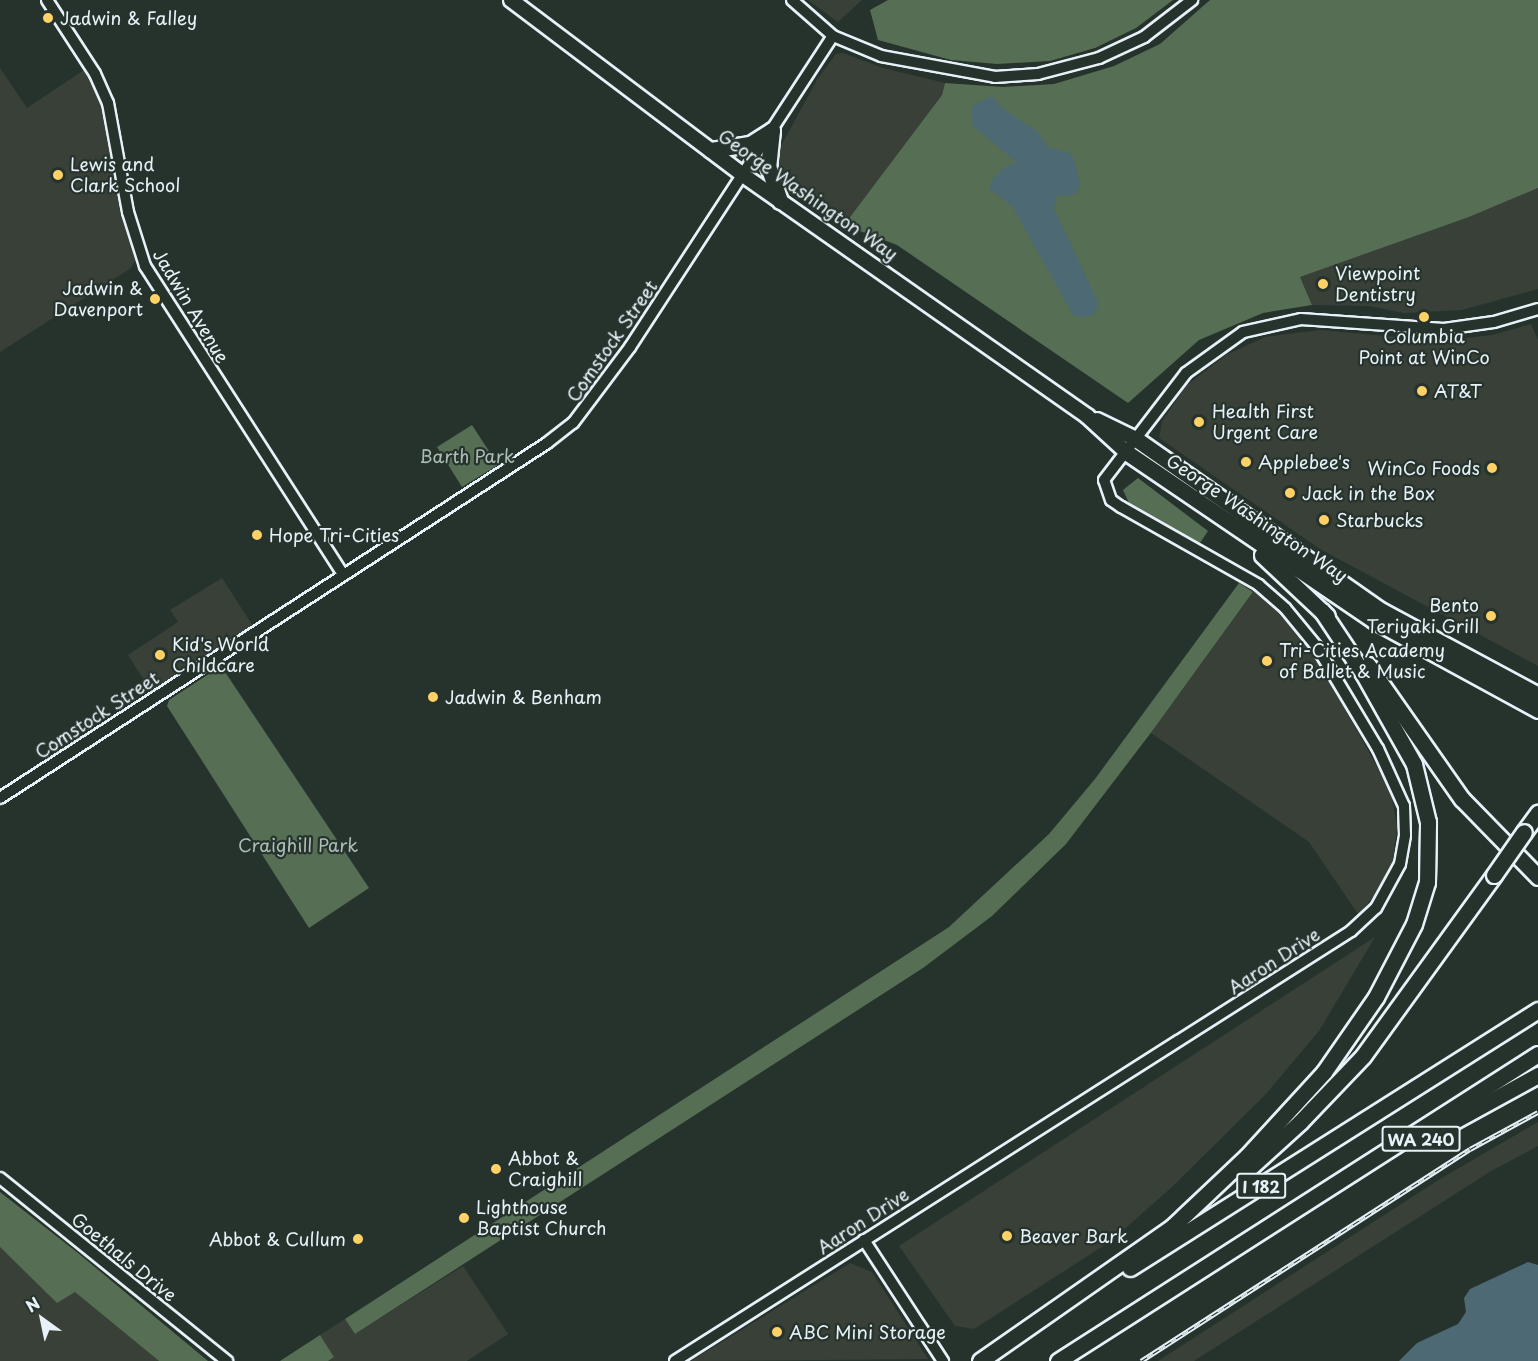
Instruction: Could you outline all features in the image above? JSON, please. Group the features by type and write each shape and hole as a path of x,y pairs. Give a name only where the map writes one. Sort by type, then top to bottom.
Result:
{"highway":[{"path":"711,150 750,144 772,130"},
{"path":"772,130 768,166 780,201"},
{"name":"George Washington Way","path":"1131,445 1218,516 1373,620 1538,710"},
{"name":"George Washington Way","path":"1131,445 1382,611 1470,661 1538,696"},
{"path":"1218,516 1322,611 1375,674 1469,808 1538,877"},
{"path":"1172,1227 1247,1156 1324,1072 1364,1016 1396,962 1414,924 1427,882 1428,822 1414,764 1363,673 1322,611"},
{"path":"1470,661 1538,687"},
{"path":"982,1361 1172,1227 1265,1154 1363,1056 1538,813"},
{"name":"I 182","path":"982,1361 1538,1010"},
{"name":"I 182","path":"1058,1361 1538,1054"},
{"name":"WA 240","path":"1304,1204 1538,1075"}],"main road":[{"name":"George Washington Way","path":"511,0 743,175 1131,445"}],"street":[{"name":"Jadwin Avenue","path":"47,0 95,74 108,103 128,212 145,266 344,575"},
{"path":"792,0 833,36 881,56 950,71 994,76 1038,74 1123,48 1164,24 1192,0"},
{"name":"Comstock Street","path":"0,798 547,443 573,423 630,347 833,36"},
{"path":"1131,445 1174,386 1204,356 1243,332 1269,323 1321,319 1444,329 1494,322 1538,309"},
{"name":"Aaron Drive","path":"675,1361 1351,931 1383,900 1400,864 1405,835 1401,795 1317,647 1285,608 1251,579 1111,500 1104,480 1131,445"},
{"name":"Goethals Drive","path":"0,1178 227,1361"},
{"path":"864,1240 943,1361"}],"shaded area":[{"path":"808,0 862,0 838,22"},
{"path":"843,53 883,68 945,83 942,95 844,225 784,183 776,164 776,155 818,78 836,54"},
{"name":"Lewis and Clark School","path":"0,68 27,108 84,70 100,100 135,261 131,268 0,352"},
{"path":"1538,188 1538,289 1462,310 1404,313 1369,306 1312,305 1300,277 1469,217"},
{"path":"1531,324 1538,340 1538,666 1320,549 1159,438 1162,421 1187,385 1226,355 1265,337 1320,330 1441,341 1492,335"},
{"path":"222,578 253,626 152,693 128,655 178,622 170,610"},
{"path":"1255,590 1309,644 1391,792 1397,827 1393,861 1379,891 1358,914 1309,842 1151,733"},
{"name":"Beaver Bark","path":"1375,937 1319,1031 1265,1095 1173,1186 1111,1241 974,1329 955,1326 899,1246"},
{"path":"1538,1122 1538,1146 1491,1171 1194,1361 1158,1361 1440,1179"},
{"path":"0,1247 26,1271 75,1291 159,1361 0,1361"},
{"path":"850,1263 872,1272 928,1359 691,1361"},
{"path":"463,1266 508,1334 467,1361 328,1361 334,1357 320,1335 345,1319 355,1334"}],"green space":[{"path":"888,0 1173,0 1136,28 1095,48 1050,61 997,64 951,60 878,40 870,10"},
{"path":"1210,0 1538,0 1538,188 1469,217 1300,277 1312,305 1263,313 1199,340 1128,403 897,245 844,225 942,95 945,83 1003,87 1054,84 1114,66 1160,44"},
{"name":"Barth Park","path":"472,425 498,465 462,487 437,447"},
{"path":"1138,478 1208,531 1200,543 1129,503 1123,490"},
{"path":"1239,583 1253,592 1153,730 1066,844 992,916 923,968 355,1334 345,1319 949,927 1049,834 1095,779"},
{"name":"Craighill Park","path":"221,666 369,888 309,928 167,706 169,700"},
{"path":"0,1192 78,1253 208,1361 159,1361 75,1292 57,1303 0,1247"},
{"path":"320,1335 334,1357 328,1361 280,1361"}],"water":[{"path":"992,96 1002,108 1038,132 1048,147 1071,154 1074,160 1080,184 1076,194 1056,197 1054,209 1099,304 1094,314 1082,318 1073,315 1012,206 989,189 992,180 1006,166 1017,163 971,124 973,105"},
{"path":"1528,1262 1538,1265 1538,1361 1399,1361 1417,1343 1458,1324 1466,1312 1464,1298 1470,1289"}],"railway":[{"path":"1141,1361 1470,1149 1538,1112"}],"place":[{"name":"Jadwin & Falley","path":"48,18"},
{"name":"Lewis and Clark School","path":"58,175"},
{"name":"Viewpoint Dentistry","path":"1323,284"},
{"name":"Jadwin & Davenport","path":"155,299"},
{"name":"Columbia Point at WinCo","path":"1424,317"},
{"name":"AT&T","path":"1422,391"},
{"name":"Health First Urgent Care","path":"1199,422"},
{"name":"Applebee's","path":"1246,462"},
{"name":"WinCo Foods","path":"1492,468"},
{"name":"Jack in the Box","path":"1290,493"},
{"name":"Starbucks","path":"1324,520"},
{"name":"Hope Tri-Cities","path":"257,535"},
{"name":"Bento Teriyaki Grill","path":"1491,616"},
{"name":"Kid's World Childcare","path":"160,655"},
{"name":"Tri-Cities Academy of Ballet & Music","path":"1267,661"},
{"name":"Jadwin & Benham","path":"433,697"},
{"name":"Abbot & Craighill","path":"496,1169"},
{"name":"Lighthouse Baptist Church","path":"464,1218"},
{"name":"Beaver Bark","path":"1007,1236"},
{"name":"Abbot & Cullum","path":"358,1239"},
{"name":"ABC Mini Storage","path":"777,1332"}]}
